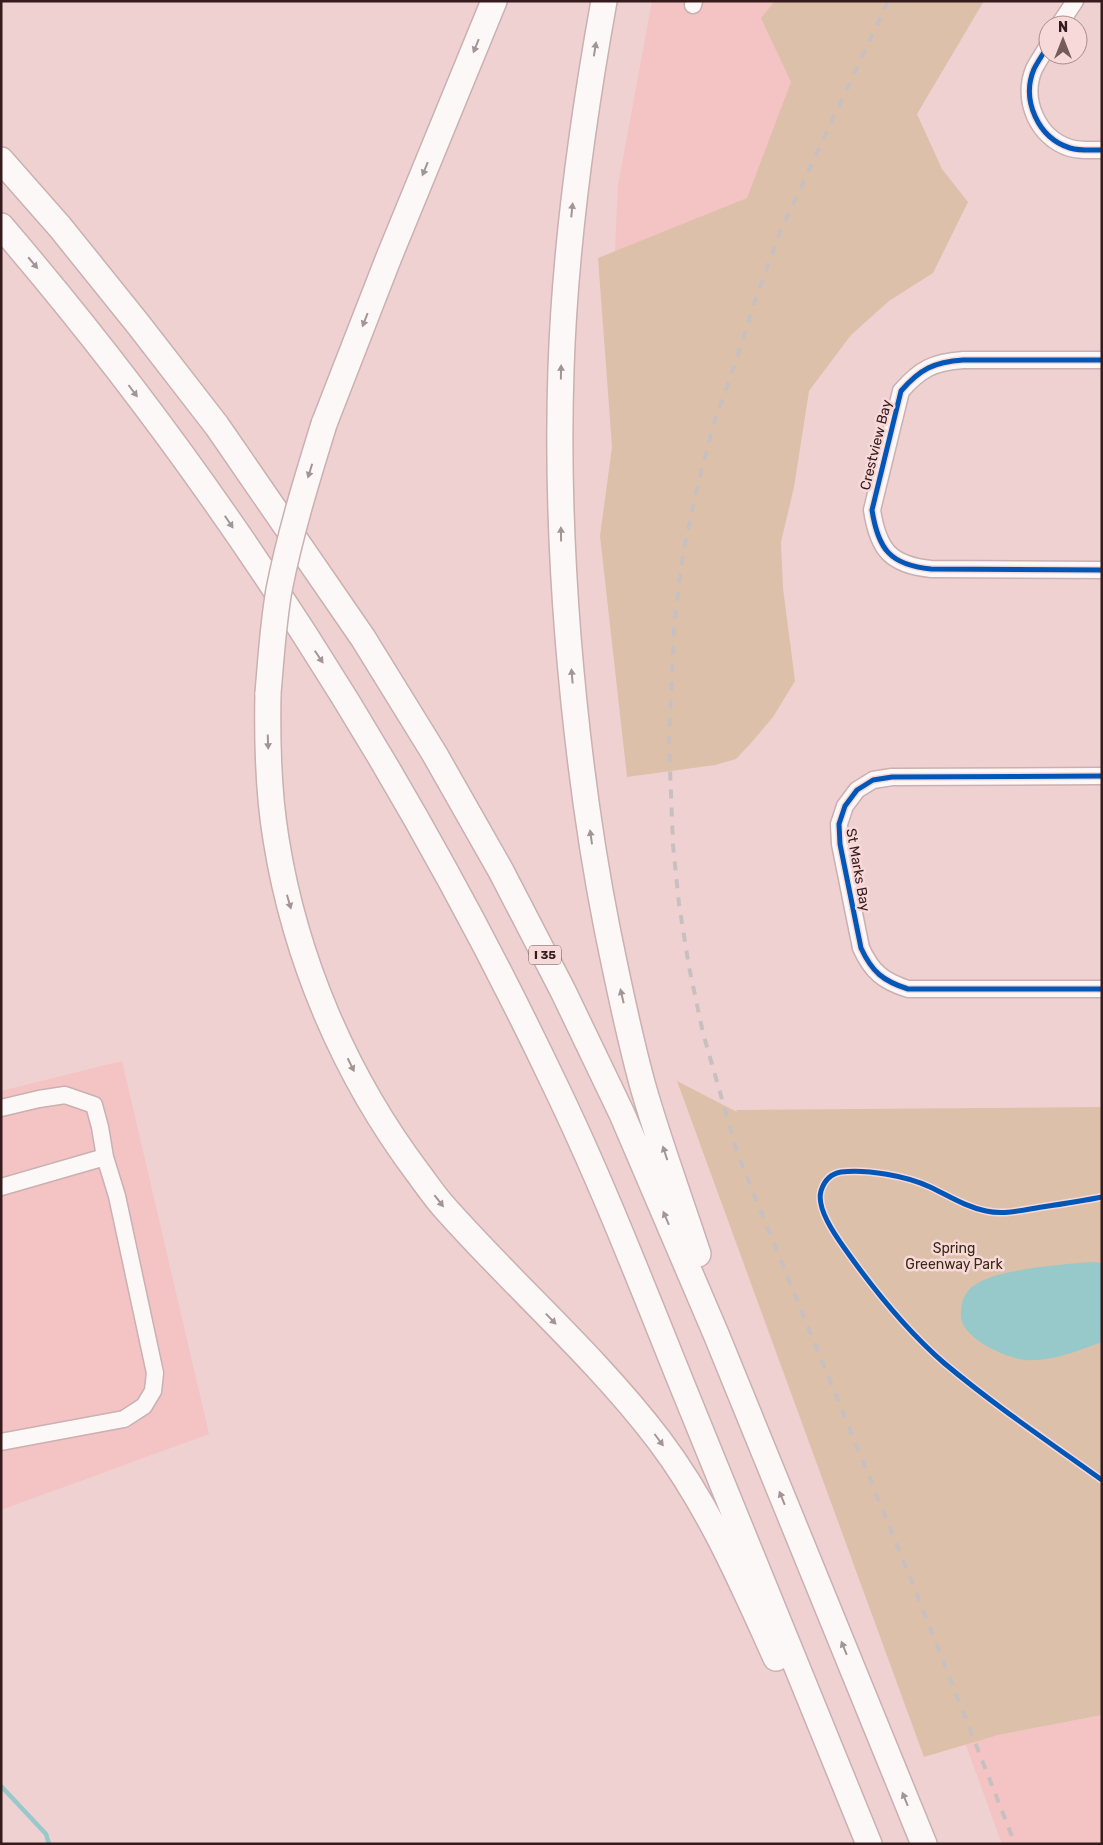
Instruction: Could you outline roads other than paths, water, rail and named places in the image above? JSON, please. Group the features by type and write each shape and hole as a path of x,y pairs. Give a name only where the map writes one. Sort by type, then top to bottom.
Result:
{"highway":[{"path":"494,1 389,257 324,424 299,506 275,614 268,693 269,780 276,839 288,897 308,962 329,1021 363,1089 400,1150 443,1206 620,1390 666,1450 697,1497 729,1556 862,1844"},
{"path":"604,1 584,118 572,209 561,370 561,539 572,678 579,752 594,862 618,981 644,1089 705,1277 716,1334"},
{"name":"I 35","path":"1,160 60,227 217,426 363,638 434,753 501,871 563,991 622,1114 716,1334 924,1844"},
{"path":"1,226 34,264 117,369 228,520 351,706 423,829 487,947 554,1082 613,1213 869,1844"}],"street":[{"path":"1066,15 1075,1"},
{"path":"1038,63 1034,70 1030,90 1031,109 1040,127 1054,140 1071,148 1102,150"},
{"name":"Crestview Bay","path":"1102,360 963,360 945,361 928,367 913,377 901,391 872,510 875,528 881,545 895,559 912,568 1102,570"},
{"name":"St Marks Bay","path":"1102,776 892,777 873,780 857,790 845,806 839,824 840,844 861,948 868,962 879,975 892,984 908,989 1102,989"},
{"path":"1,1108 65,1095 94,1105 105,1157 117,1196 155,1374 153,1391 144,1406 124,1419 1,1442"},
{"path":"1,1187 105,1157"}],"water":[{"path":"1093,1262 1102,1263 1102,1342 1054,1358 1017,1359 980,1342 972,1336 962,1322 961,1307 966,1294 975,1285 988,1278 1034,1268"}],"waterway":[{"path":"1,1786 46,1834 49,1844"}],"railway":[{"path":"888,1 780,232 714,423 697,488 683,553 674,626 669,742 673,845 679,904 689,967 703,1033 738,1155 912,1582 1015,1844"}],"park label":[{"name":"Spring Greenway Park","path":"954,1256"}]}
